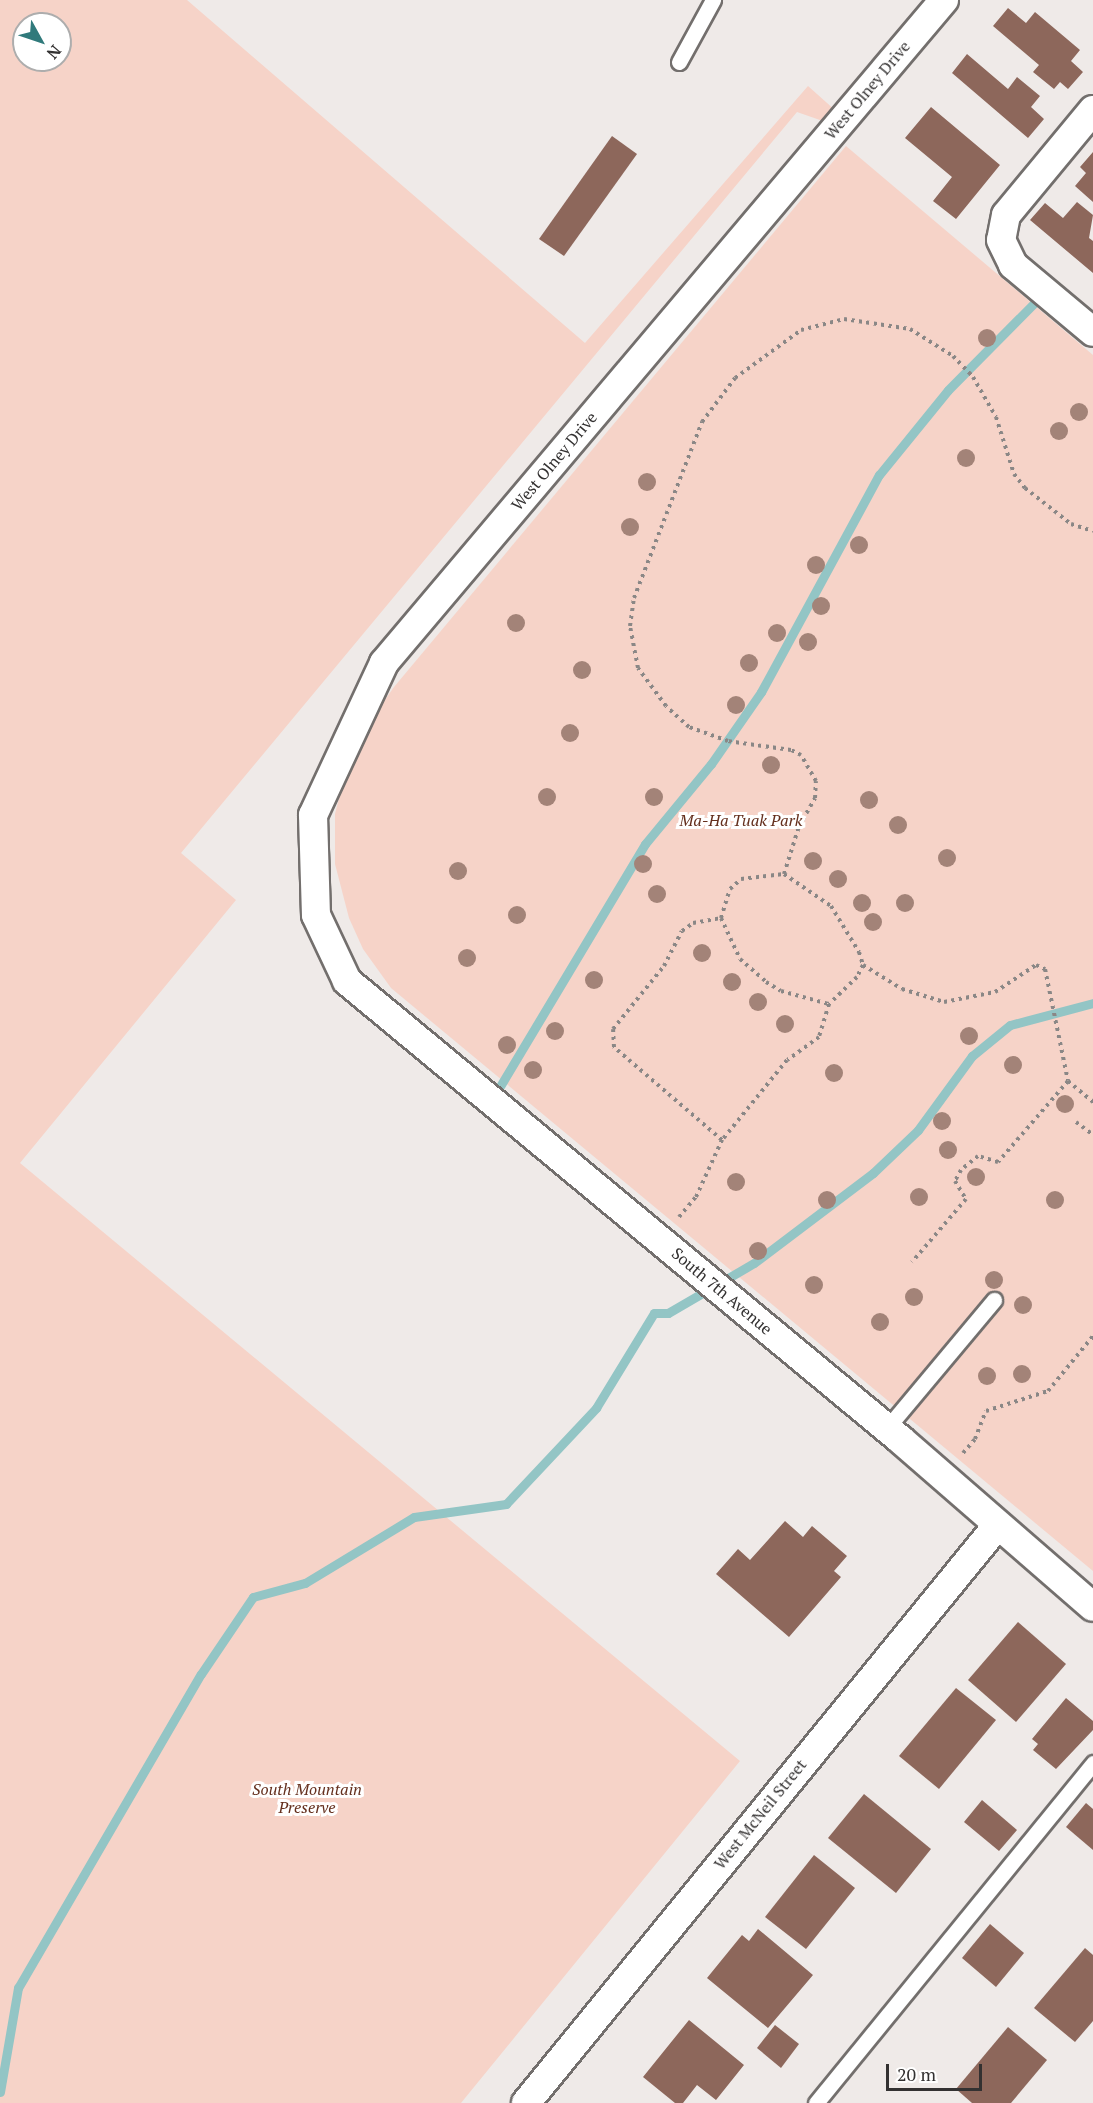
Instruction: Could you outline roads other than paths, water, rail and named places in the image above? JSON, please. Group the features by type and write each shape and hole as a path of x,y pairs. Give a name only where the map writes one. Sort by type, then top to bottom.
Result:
{"street":[{"name":"West Olney Drive","path":"347,981 315,915 313,815 384,663 944,0"},
{"path":"1093,110 1006,215 1001,240 1013,265 1093,332"},
{"name":"South 7th Avenue","path":"347,981 887,1428 996,1526 1093,1607"},
{"name":"West McNeil Street","path":"526,2103 996,1526"}],"lane":[{"path":"679,62 712,0"},
{"path":"887,1428 994,1300"},
{"path":"816,2103 1093,1763"}],"waterway":[{"path":"493,1098 645,844 711,764 761,692 879,475 948,390 1043,294"},
{"path":"0,2092 18,1988 201,1674 253,1597 305,1583 414,1517 506,1504 596,1408 654,1313 668,1313 754,1263 873,1173 918,1130 972,1056 1010,1025 1093,1003"}],"park label":[{"name":"Ma-Ha Tuak Park","path":"741,820"},
{"name":"South Mountain Preserve","path":"307,1798"}]}
